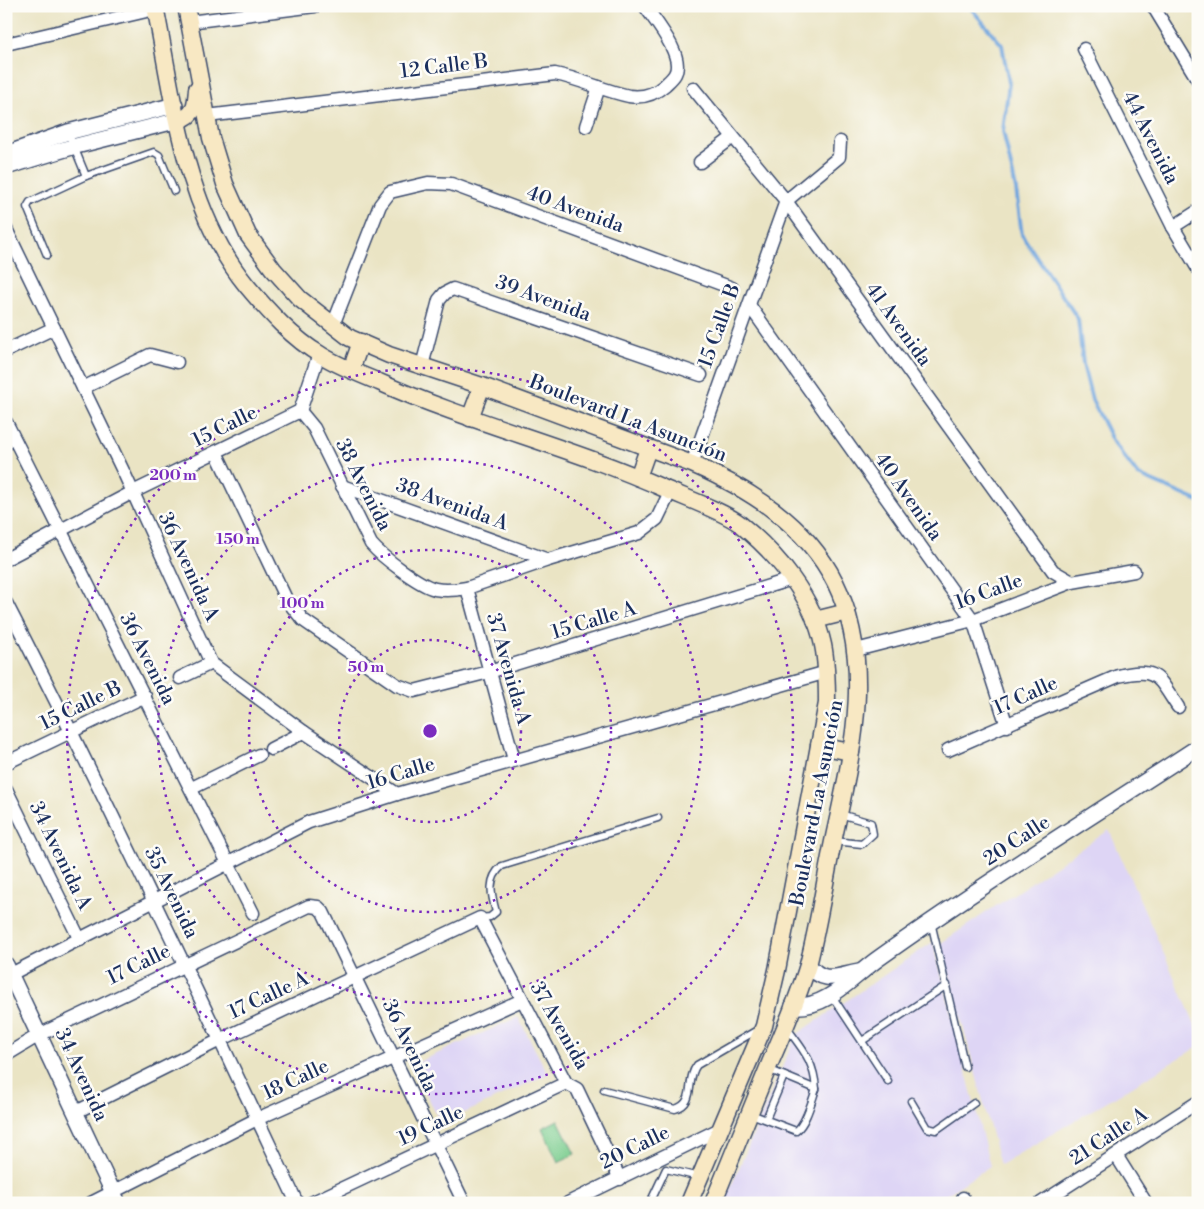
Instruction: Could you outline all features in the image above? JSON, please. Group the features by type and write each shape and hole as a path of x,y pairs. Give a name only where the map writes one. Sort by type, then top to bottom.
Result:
{"main road":[{"name":"Boulevard La Asunción","path":"155,8 196,192 221,249 247,286 276,317 319,354 351,370 412,397 638,477 738,522 766,548 792,579 815,620 823,644 827,672 827,703 777,970 764,1026 689,1203"},
{"name":"Boulevard La Asunción","path":"188,14 207,116 225,184 248,235 273,269 300,299 350,338 692,464 754,496 784,518 812,547 834,581 847,612 856,650 859,692 851,752 839,814 808,964 785,1027 712,1203"},
{"path":"177,113 189,116 195,108 198,74"},
{"path":"351,370 361,342"},
{"path":"470,418 482,386"},
{"path":"638,477 648,449"},
{"path":"815,620 847,612"},
{"path":"819,746 851,752"},
{"path":"777,970 782,998 793,1006"}],"street":[{"path":"188,14 315,6"},
{"name":"12 Calle B","path":"207,116 556,74 575,78 627,96 642,96 659,90 676,74 677,63 674,50 645,6"},
{"path":"1153,6 1198,80"},
{"path":"6,44 155,8"},
{"name":"44 Avenida","path":"1084,49 1173,226 1198,269"},
{"path":"586,126 599,87"},
{"name":"41 Avenida","path":"693,88 786,201 1053,572 1072,582"},
{"path":"6,154 177,113"},
{"path":"700,162 733,137"},
{"path":"6,167 70,139"},
{"path":"786,201 839,157 840,142"},
{"name":"40 Avenida","path":"333,325 380,204 390,192 428,183 451,184 732,288"},
{"name":"15 Calle B","path":"692,464 786,201"},
{"path":"1173,226 1198,211"},
{"name":"36 Avenida A","path":"6,229 133,492 211,663 304,732 397,794"},
{"name":"39 Avenida","path":"422,366 439,300 445,293 453,289 701,375"},
{"name":"40 Avenida","path":"749,305 973,620 1007,726"},
{"path":"6,351 54,328"},
{"path":"300,411 319,354"},
{"path":"83,388 150,355 177,362"},
{"name":"15 Calle","path":"6,559 133,492 300,411"},
{"name":"38 Avenida","path":"300,411 314,428 364,532 382,557 434,588 461,589"},
{"name":"36 Avenida","path":"6,422 192,788 253,913"},
{"name":"15 Calle A","path":"216,452 286,600 303,620 404,689 414,691 489,672 792,579"},
{"name":"38 Avenida A","path":"342,486 548,560"},
{"path":"461,589 646,529 657,519 670,492"},
{"name":"16 Calle","path":"856,650 973,620 1072,582 1134,571"},
{"name":"37 Avenida A","path":"461,589 489,672 514,760"},
{"name":"35 Avenida","path":"6,603 72,731 155,902 297,1203"},
{"path":"180,678 211,663"},
{"name":"17 Calle","path":"948,750 1007,726 1118,676 1142,671 1154,674 1159,678 1178,706"},
{"name":"16 Calle","path":"9,970 80,940 310,822 514,760 827,672"},
{"name":"15 Calle B","path":"6,763 145,696"},
{"path":"271,749 304,732"},
{"name":"20 Calle","path":"793,1006 809,1005 832,996 860,972 931,921 1198,747"},
{"path":"192,788 259,755"},
{"name":"34 Avenida A","path":"6,789 80,940"},
{"name":"17 Calle","path":"6,1055 39,1035 184,964 309,906 318,908"},
{"name":"36 Avenida","path":"318,908 323,912 464,1203"},
{"name":"17 Calle A","path":"76,1112 220,1040 480,918"},
{"name":"37 Avenida","path":"480,918 566,1083 577,1090 620,1178"},
{"name":"20 Calle","path":"808,964 818,976 826,978 860,972"},
{"name":"34 Avenida","path":"9,970 115,1196"},
{"name":"18 Calle","path":"91,1203 115,1196 257,1119 522,1000"},
{"name":"19 Calle","path":"311,1203 566,1083"},
{"name":"21 Calle A","path":"1041,1203 1198,1102"},
{"name":"20 Calle","path":"568,1203 620,1178 664,1163 720,1129"},
{"path":"1116,1155 1146,1203"}],"lane":[{"path":"70,139 86,176"},
{"path":"47,255 27,207 30,202 86,176 154,152 159,155 174,190"},
{"path":"833,841 862,844 873,834 871,823 839,814"},
{"path":"480,918 490,917 496,912 491,891 491,879 502,866 658,818"},
{"path":"931,921 965,1067"},
{"path":"862,1040 947,984"},
{"path":"832,996 888,1081"},
{"name":"20 Calle","path":"604,1090 675,1109 681,1108 689,1098 692,1071 697,1065 764,1026"},
{"path":"750,1113 796,1131 799,1130 816,1088 815,1072 810,1059 785,1027"},
{"path":"768,1069 816,1088"},
{"path":"766,1119 784,1076"},
{"path":"911,1101 927,1128 931,1130 936,1130 974,1103"},
{"path":"650,1203 664,1163 700,1178"}],"shaded area":[{"path":"1109,830 1198,1031 1198,1047 1000,1165 941,943"},
{"path":"933,942 990,1166 934,1203 724,1203 796,1035"},
{"path":"518,1017 548,1074 441,1124 412,1065"}],"green space":[{"path":"558,1120 575,1154 558,1162 542,1128"}],"waterway":[{"path":"969,6 1002,45 1009,83 1003,131 1016,189 1022,235 1078,319 1083,364 1092,400 1113,442 1138,475 1198,501"}]}
